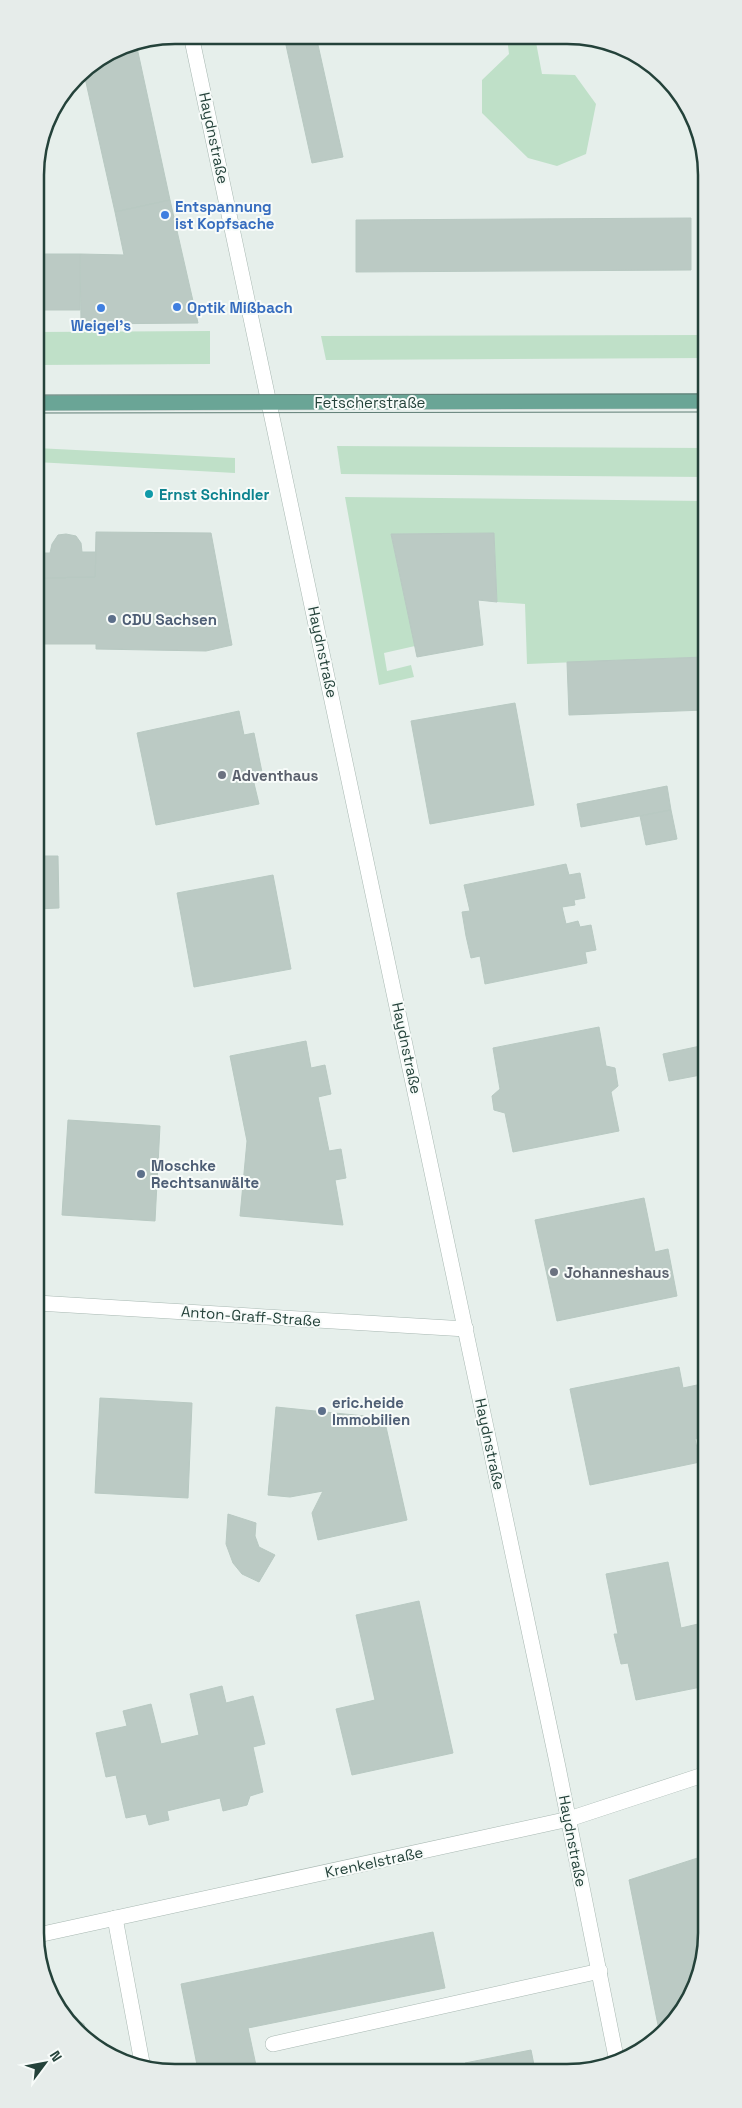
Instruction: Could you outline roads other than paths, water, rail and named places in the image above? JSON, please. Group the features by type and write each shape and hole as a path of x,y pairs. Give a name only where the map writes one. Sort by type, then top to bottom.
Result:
{"main road":[{"name":"Fetscherstraße","path":"44,403 698,401"}],"street":[{"name":"Haydnstraße","path":"193,44 271,403 466,1329 569,1819 616,2055"},
{"name":"Anton-Graff-Straße","path":"44,1303 466,1329"},
{"name":"Krenkelstraße","path":"44,1934 569,1819 698,1777"},
{"path":"115,1918 142,2060"},
{"path":"273,2044 600,1970"}],"tram line":[{"path":"44,395 698,394"},
{"path":"44,413 698,412"}],"place":[{"name":"Entspannung ist Kopfsache","path":"165,215"},
{"name":"Optik Mißbach","path":"177,307"},
{"name":"Weigel's","path":"101,308"},
{"name":"Ernst Schindler","path":"149,494"},
{"name":"CDU Sachsen","path":"112,619"},
{"name":"Adventhaus","path":"222,775"},
{"name":"Moschke Rechtsanwälte","path":"141,1174"},
{"name":"Johanneshaus","path":"554,1272"},
{"name":"eric.heide Immobilien","path":"322,1411"}]}
